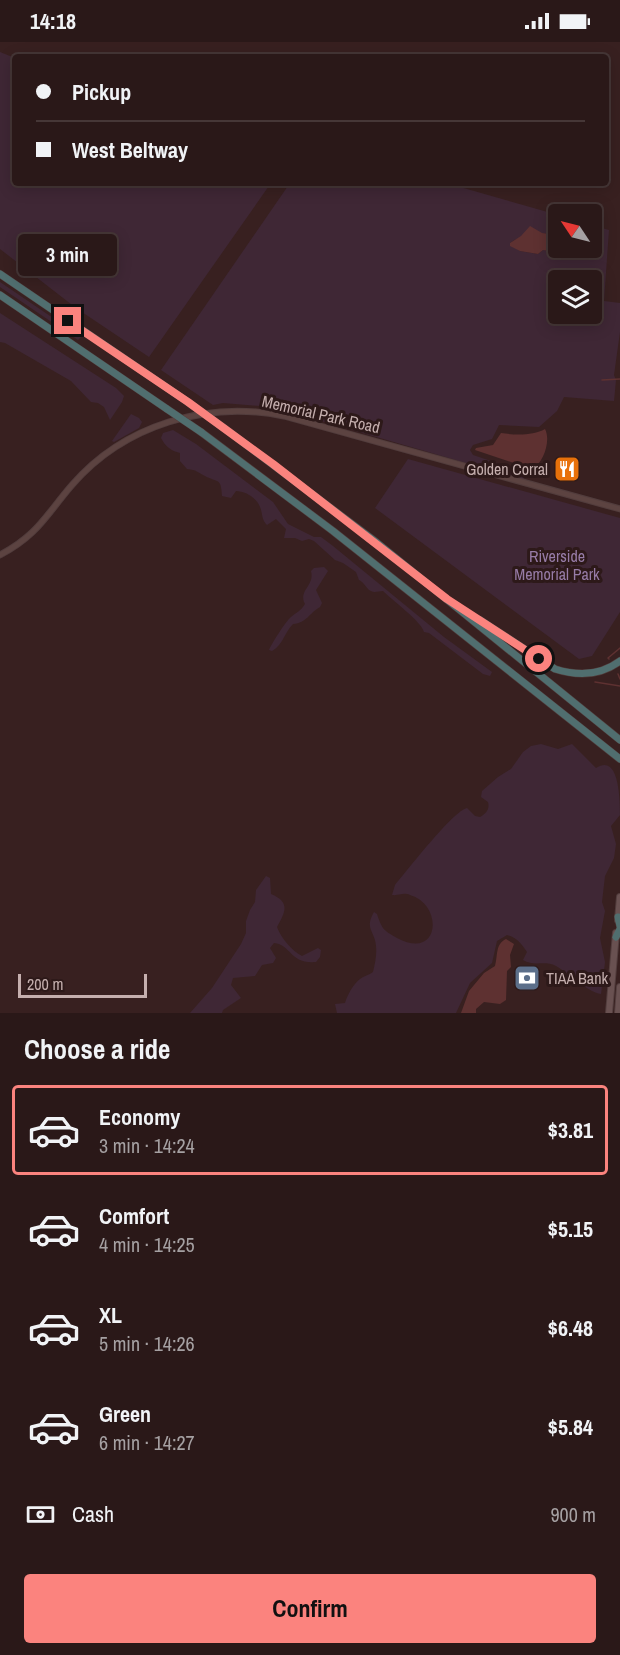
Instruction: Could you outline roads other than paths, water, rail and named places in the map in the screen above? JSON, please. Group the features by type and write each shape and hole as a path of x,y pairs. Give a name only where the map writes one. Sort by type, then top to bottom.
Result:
{"highway":[{"path":"1,274 188,402 357,528 620,740"},
{"path":"0,297 201,432 342,538 619,758"},
{"path":"447,599 555,669 590,674 608,669 620,662"},
{"path":"616,937 620,927 618,917"}],"main road":[{"path":"609,1013 620,897"},
{"path":"618,1013 620,987"}],"street":[{"name":"Memorial Park Road","path":"0,555 40,526 76,480 109,451 129,438 168,422 225,411 262,412 302,420 620,508"}],"waterway":[{"path":"602,380 620,379"},
{"path":"609,659 620,648"},
{"path":"618,674 620,679"},
{"path":"595,682 620,686"}],"place":[{"name":"Golden Corral","path":"567,469"},
{"name":"TIAA Bank","path":"527,978"}],"park label":[{"name":"Riverside Memorial Park","path":"557,565"}]}
